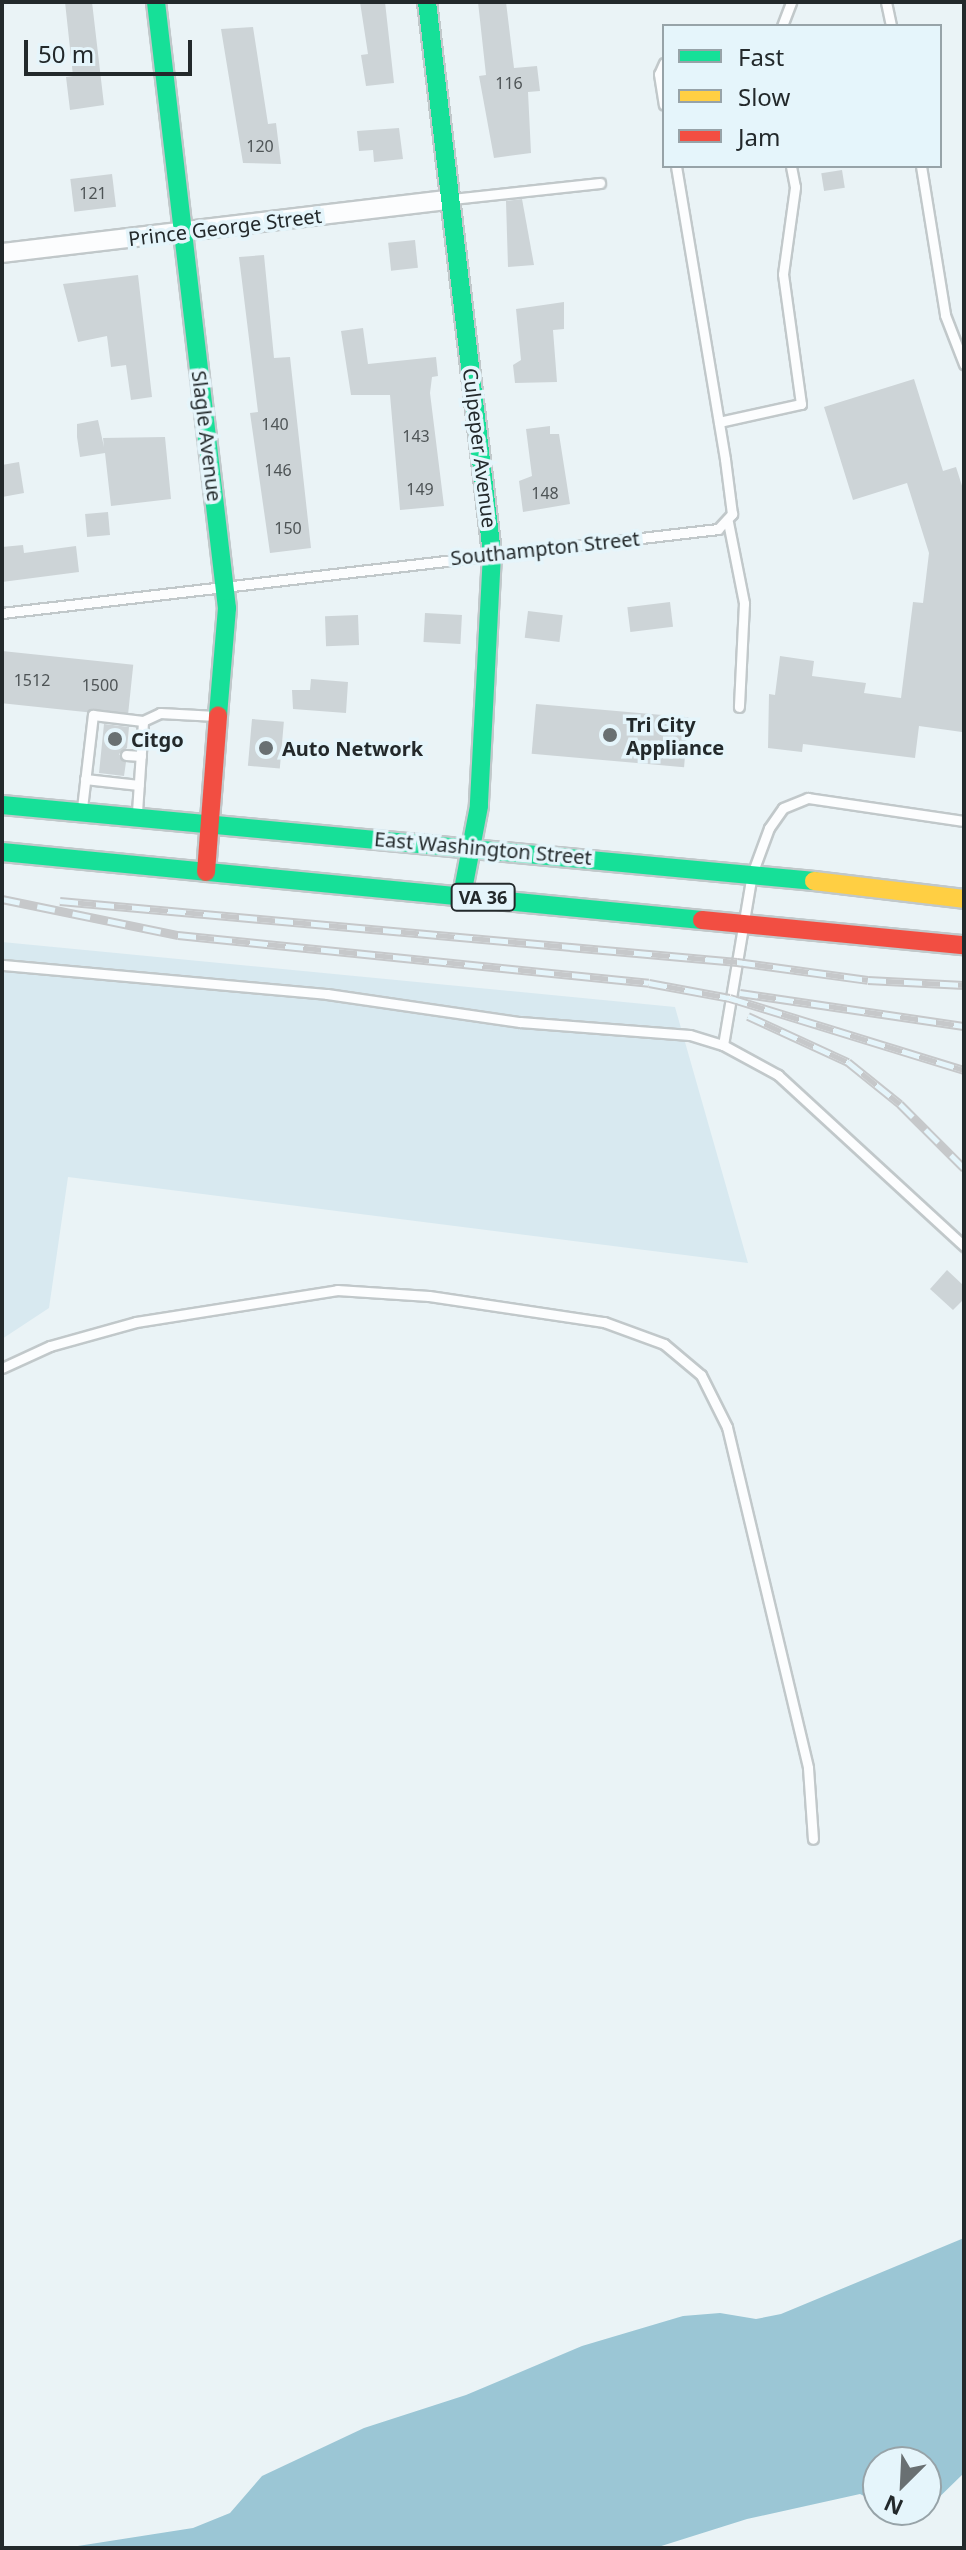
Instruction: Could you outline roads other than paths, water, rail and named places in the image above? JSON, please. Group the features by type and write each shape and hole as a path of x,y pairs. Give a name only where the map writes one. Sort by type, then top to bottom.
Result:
{"main road":[{"name":"Slagle Avenue","path":"156,2 225,584 219,717 206,872"},
{"name":"Culpeper Avenue","path":"427,2 492,554 473,847 462,895"},
{"name":"East Washington Street","path":"2,805 752,874 964,899"},
{"name":"VA 36","path":"2,852 964,945"}],"street":[{"name":"Prince George Street","path":"2,253 448,200"}],"lane":[{"path":"783,24 791,2"},
{"path":"886,2 891,24"},
{"path":"662,67 659,74 662,93"},
{"path":"676,168 719,422 732,514 728,522 744,603 739,707"},
{"path":"719,422 801,404 783,274 795,187 791,168"},
{"path":"921,168 945,315 964,364"},
{"path":"448,200 600,183"},
{"name":"Southampton Street","path":"2,613 225,584 718,529 728,522"},
{"path":"81,812 93,715 143,721 160,713 219,717"},
{"path":"137,817 143,721"},
{"path":"89,752 101,753"},
{"path":"126,755 141,756"},
{"path":"85,779 139,785"},
{"path":"723,1045 752,874 769,828 783,808 808,798 964,821"},
{"path":"2,965 327,994 520,1022 651,1029 723,1045 810,1100 964,1246"},
{"path":"2,1368 50,1346 136,1322 337,1290 429,1296 604,1322 664,1344 701,1375 727,1427 808,1768 813,1839"}],"water":[{"path":"964,2238 964,2473 942,2494 942,2446 862,2446 862,2495 747,2519 655,2548 65,2548 193,2528 230,2513 262,2476 364,2428 466,2395 582,2346 683,2316 720,2313 756,2319 781,2314"}],"railway":[{"path":"2,899 178,935 649,983 730,998 964,1070"},
{"path":"60,901 737,962 868,980 964,985"},
{"path":"740,993 964,1026"},
{"path":"748,1016 848,1062 900,1104 964,1168"}],"place":[{"name":"Tri City Appliance","path":"610,735"},
{"name":"Citgo","path":"115,739"},
{"name":"Auto Network","path":"266,748"}]}
